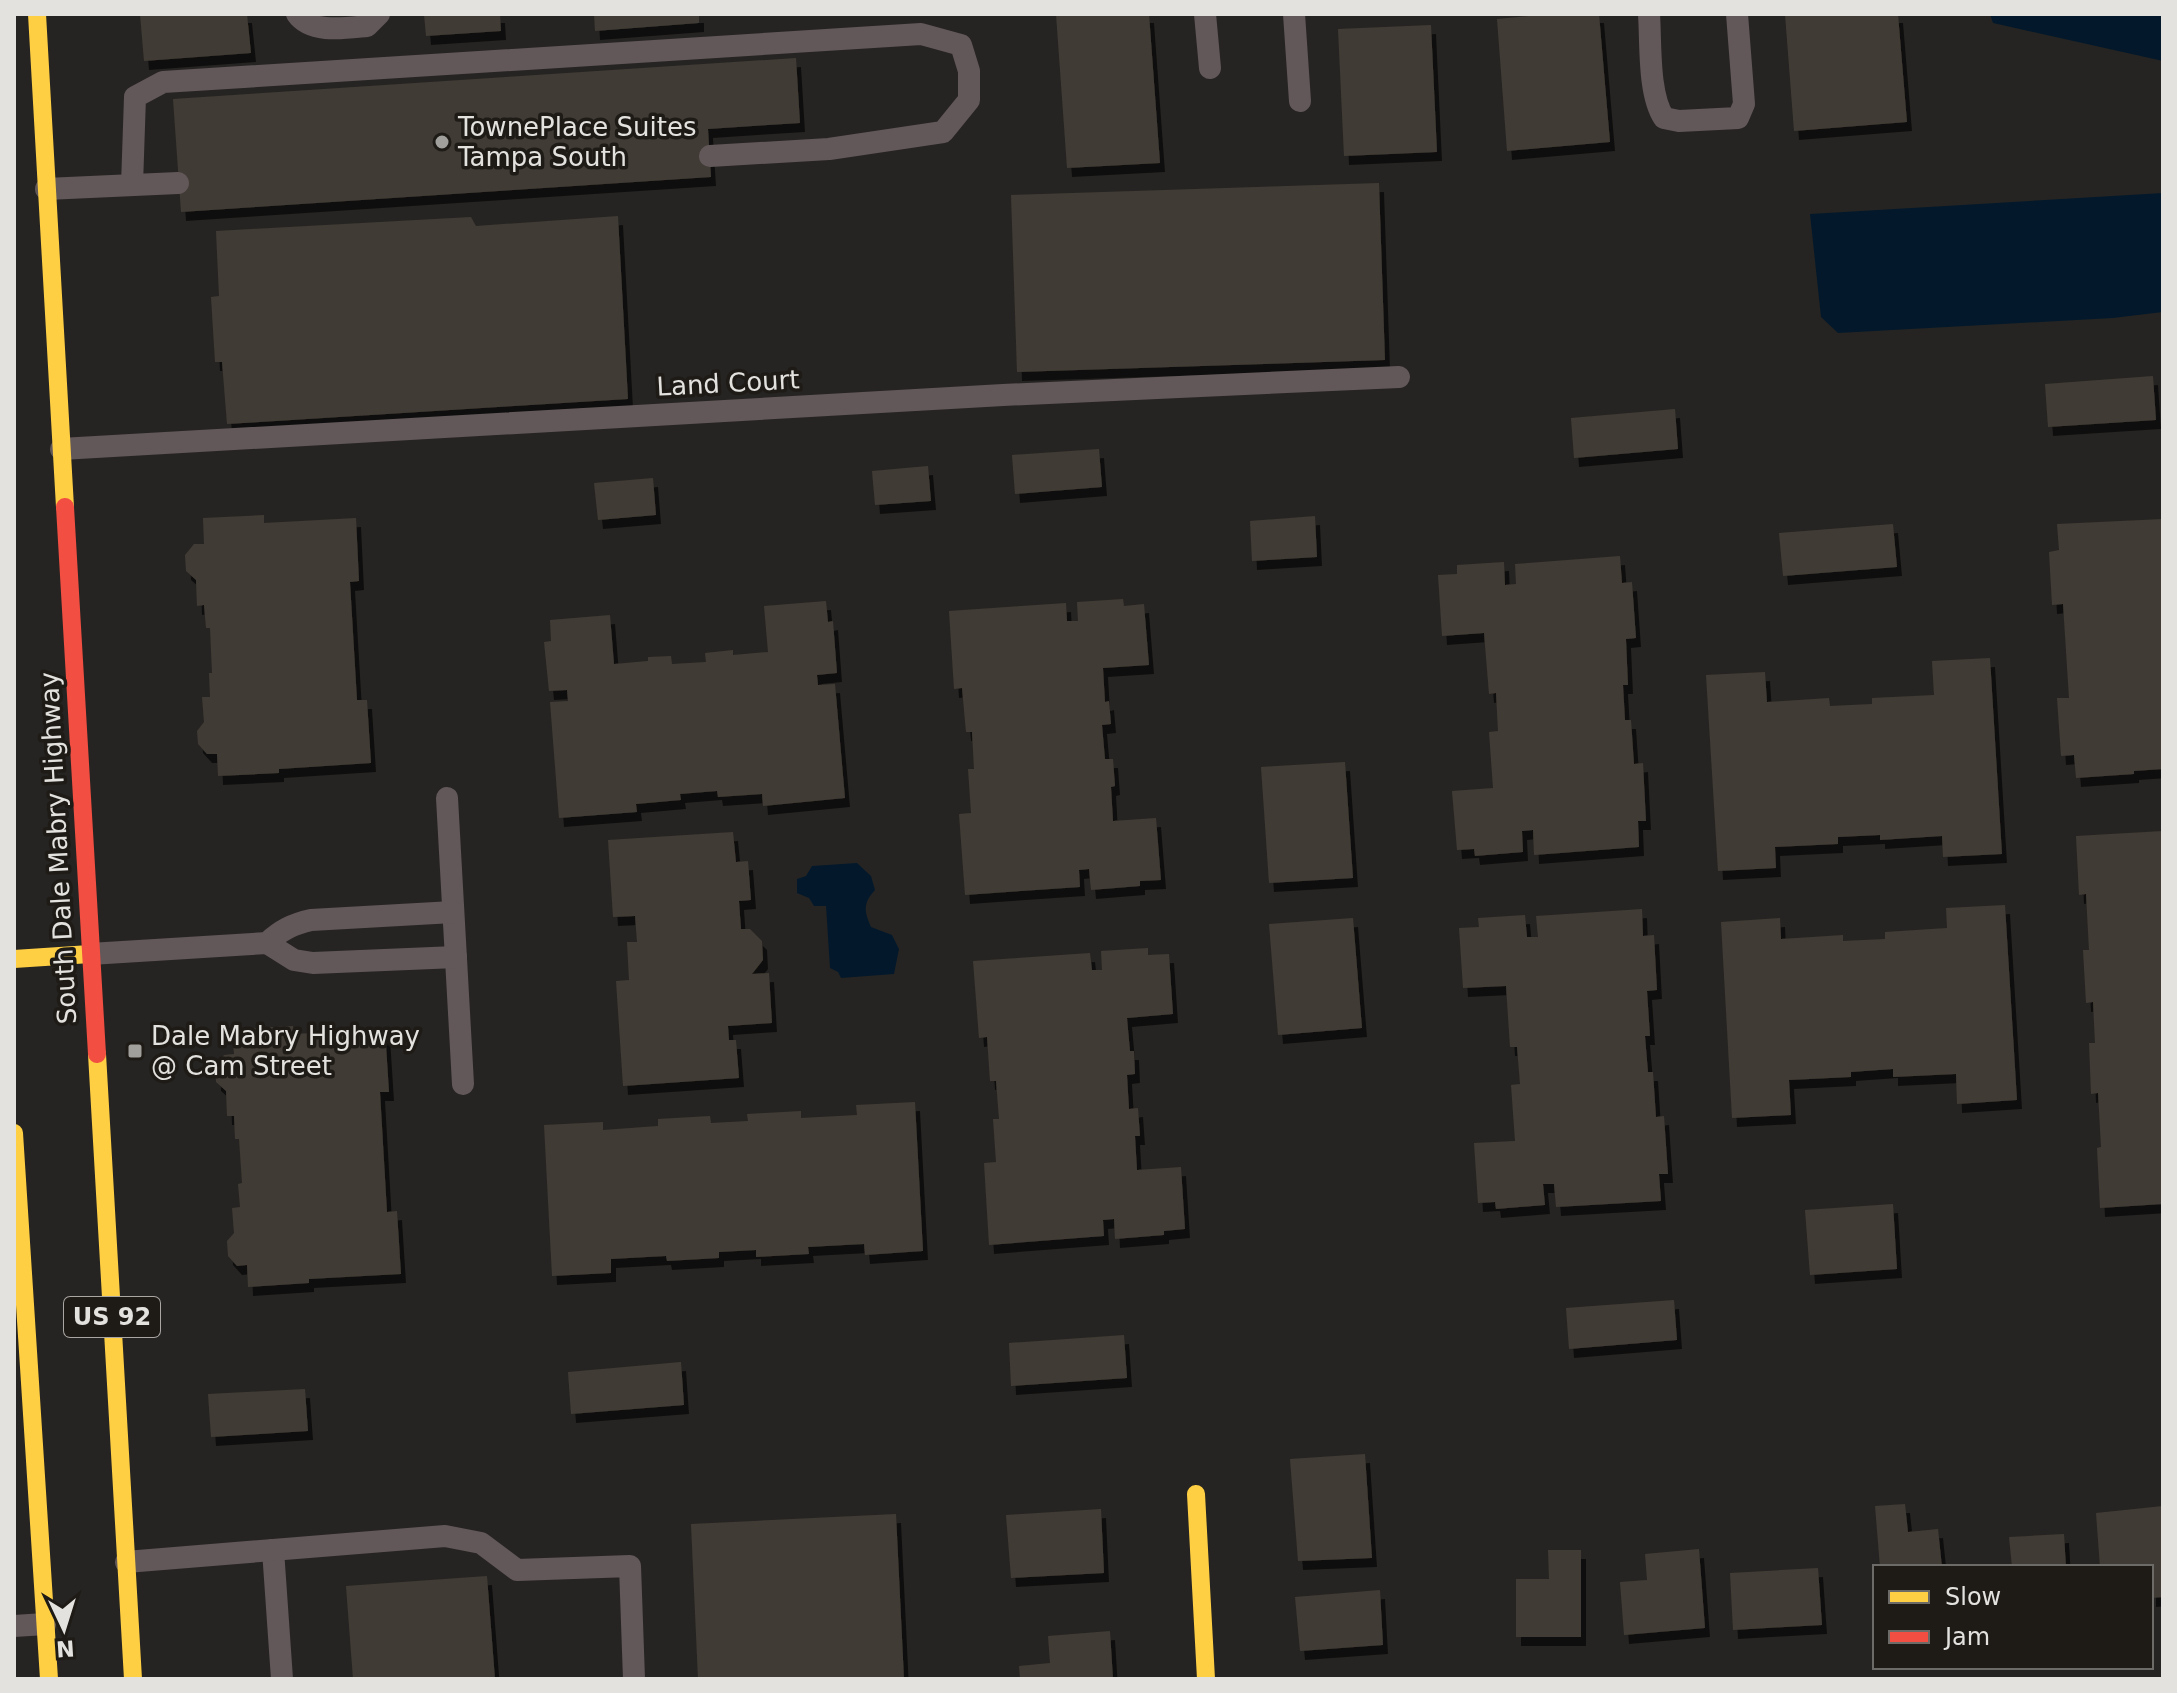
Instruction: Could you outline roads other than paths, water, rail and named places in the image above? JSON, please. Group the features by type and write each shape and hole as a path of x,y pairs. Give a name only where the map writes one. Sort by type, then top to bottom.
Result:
{"main road":[{"path":"21,14 41,91"},
{"name":"South Dale Mabry Highway","path":"37,14 133,1679"},
{"path":"14,959 90,954"},
{"name":"US 92","path":"14,1133 49,1679"},
{"path":"1196,1494 1206,1679"}],"lane":[{"path":"297,14 301,20 331,30 367,26 379,14"},
{"path":"1205,14 1210,68"},
{"path":"1294,14 1300,101"},
{"path":"1649,14 1658,109 1664,118 1679,121 1738,118 1744,104 1737,14"},
{"path":"132,185 135,97 163,82 921,34 961,45 969,71 969,100 943,132 829,149 710,156"},
{"path":"46,189 178,183"},
{"name":"Land Court","path":"61,449 1003,395 1399,377"},
{"path":"447,798 463,1084"},
{"path":"267,943 292,924 311,920 453,912"},
{"path":"90,954 267,943 294,960 313,963 456,957"},
{"path":"126,1562 445,1536 481,1543 517,1570 630,1566 634,1679"},
{"path":"273,1550 282,1679"},
{"path":"14,1626 45,1624"}],"water":[{"path":"1990,14 2163,14 2163,61 1993,23"},
{"path":"2163,193 2163,312 2113,318 1838,333 1821,317 1810,214"},
{"path":"857,863 871,876 875,890 866,907 871,927 892,935 899,949 894,974 841,978 838,972 830,968 826,906 814,906 809,898 797,893 797,879 806,876 812,866"}],"place":[{"name":"TownePlace Suites Tampa South","path":"442,142"},
{"name":"Dale Mabry Highway @ Cam Street","path":"135,1051"}]}
